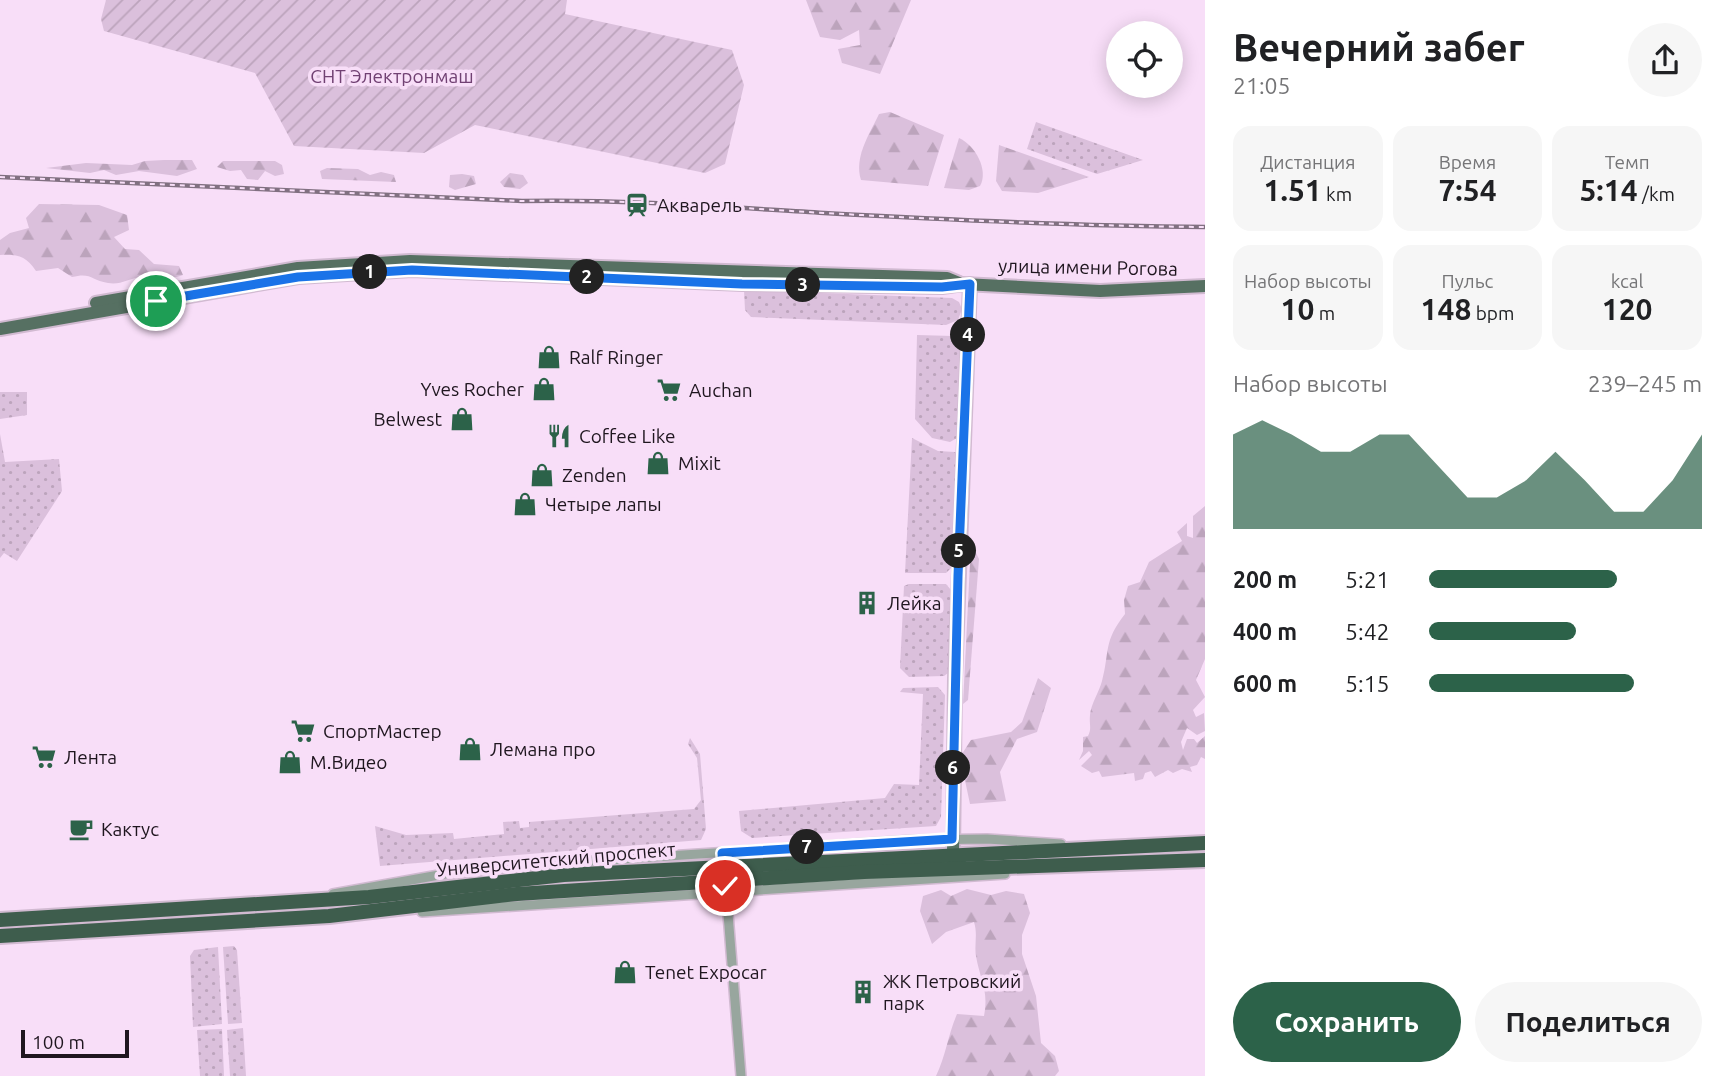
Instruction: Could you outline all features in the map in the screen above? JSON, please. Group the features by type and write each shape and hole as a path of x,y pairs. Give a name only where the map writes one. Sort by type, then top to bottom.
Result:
{"highway":[{"name":"Университетский проспект","path":"0,920 369,897 564,875 953,847 1101,848 1205,843"},
{"path":"1149,864 1205,860"},
{"name":"Университетский проспект","path":"0,936 329,916 517,894 850,873 1149,864"}],"main road":[{"path":"0,321 298,268 410,261 947,278 966,284"},
{"path":"0,329 298,277 412,270 742,284 942,287 966,284"},
{"name":"улица имени Рогова","path":"966,284 1100,291 1205,286"},
{"path":"966,284 955,652 953,847 967,869"}],"street":[{"name":"Университетский проспект","path":"283,902 467,870 953,847"},
{"path":"722,856 741,1076"},
{"name":"Университетский проспект","path":"329,916 1149,864"}],"green space":[{"name":"СНТ Электронмаш","path":"106,0 567,0 565,14 732,50 744,85 725,164 705,173 475,125 424,153 294,146 255,73 104,31 101,19"},
{"path":"806,0 911,0 880,74 842,63 838,49 860,45 859,30 840,40 820,37"},
{"path":"890,112 944,135 928,186 861,180 859,163 867,138 879,114"},
{"path":"1036,122 1143,160 1097,174 1027,149"},
{"path":"959,138 975,152 982,166 980,186 969,190 944,188"},
{"path":"999,145 1089,177 1038,193 1002,191 996,181"},
{"path":"164,160 192,160 197,169 177,176 139,171 116,175 104,170 90,173 46,168 86,163 132,165"},
{"path":"223,161 275,161 282,165 284,174 275,176 265,171 258,180 247,179 241,170 230,171 217,167"},
{"path":"327,168 358,169 370,175 381,172 394,175 396,182 322,179 320,171"},
{"path":"510,173 523,175 528,183 520,189 504,187 500,182"},
{"path":"450,175 474,176 476,184 455,190 449,187"},
{"path":"39,204 99,205 127,215 129,230 114,237 125,249 139,250 154,264 179,266 183,275 146,276 121,283 108,283 87,276 72,277 58,268 36,271 21,257 0,255 0,240 10,233 29,228 26,218"},
{"path":"744,290 952,298 959,302 962,309 958,320 946,325 751,317 745,310"},
{"path":"917,335 953,336 961,342 965,351 961,353 957,438 950,442 932,438 915,419"},
{"path":"0,392 27,392 27,415 0,419"},
{"path":"0,434 5,462 59,459 62,491 17,561 4,553 0,558"},
{"path":"912,438 938,451 955,452 958,456 952,567 946,573 905,573"},
{"path":"1205,506 1205,659 1196,680 1205,697 1193,710 1196,717 1204,713 1205,731 1197,735 1187,728 1181,742 1183,750 1187,739 1194,739 1197,743 1205,736 1205,759 1201,757 1197,765 1190,767 1192,772 1182,769 1173,773 1168,770 1155,777 1151,771 1145,773 1143,779 1135,781 1134,773 1102,777 1099,771 1092,773 1081,766 1092,755 1089,751 1079,760 1083,751 1083,737 1089,733 1091,711 1102,681 1110,640 1125,614 1124,600 1128,586 1140,582 1149,562 1182,541 1177,532 1187,523 1187,536 1193,538 1193,516"},
{"path":"971,543 979,559 968,700 963,704"},
{"path":"946,584 951,590 948,673 944,676 909,677 900,668 904,586"},
{"path":"1038,678 1051,688 1037,732 1017,739 1000,772 1006,801 970,804 960,757 971,740 1011,732 1022,722"},
{"path":"938,687 945,695 941,817 936,826 752,838 741,831 739,811 885,798 894,784 919,785 923,694 900,692 903,688"},
{"path":"690,738 700,754 706,829 701,840 380,866 375,826 406,835 453,833 454,839 504,834 503,822 519,821 520,828 529,827 529,822 694,809 701,800 697,758 688,744"},
{"path":"1205,848 1205,853 1109,859 1102,857 1110,853"},
{"path":"967,889 991,895 1006,891 1024,894 1030,913 1022,935 1022,954 1036,996 1041,1043 1055,1056 1059,1071 1055,1076 936,1076 957,1014 984,1016 985,999 976,956 974,922 946,932 932,944 920,911 923,896 941,890 951,896"},
{"path":"234,946 237,950 242,1023 228,1024 223,947"},
{"path":"218,947 222,1024 193,1027 190,956 194,950"},
{"path":"243,1028 246,1076 230,1076 227,1030"},
{"path":"222,1029 224,1076 200,1076 197,1030"}],"railway":[{"path":"0,177 522,201 673,204 1014,222 1205,227"}],"place":[{"name":"Акварель","path":"637,205"},
{"name":"Ralf Ringer","path":"549,357"},
{"name":"Yves Rocher","path":"544,389"},
{"name":"Auchan","path":"669,390"},
{"name":"Belwest","path":"462,419"},
{"name":"Coffee Like","path":"559,436"},
{"name":"Mixit","path":"658,463"},
{"name":"Zenden","path":"542,475"},
{"name":"Четыре лапы","path":"525,504"},
{"name":"Лейка","path":"867,603"},
{"name":"СпортМастер","path":"303,731"},
{"name":"Лемана про","path":"470,749"},
{"name":"Лента","path":"44,757"},
{"name":"М.Видео","path":"290,762"},
{"name":"Кактус","path":"81,829"},
{"name":"Tenet Expocar","path":"625,972"},
{"name":"ЖК Петровский парк","path":"863,992"}],"route":[{"path":"156,301 298,277 412,270 742,284 942,287 970,284 958,576 952,839 722,853 725,886"}]}
